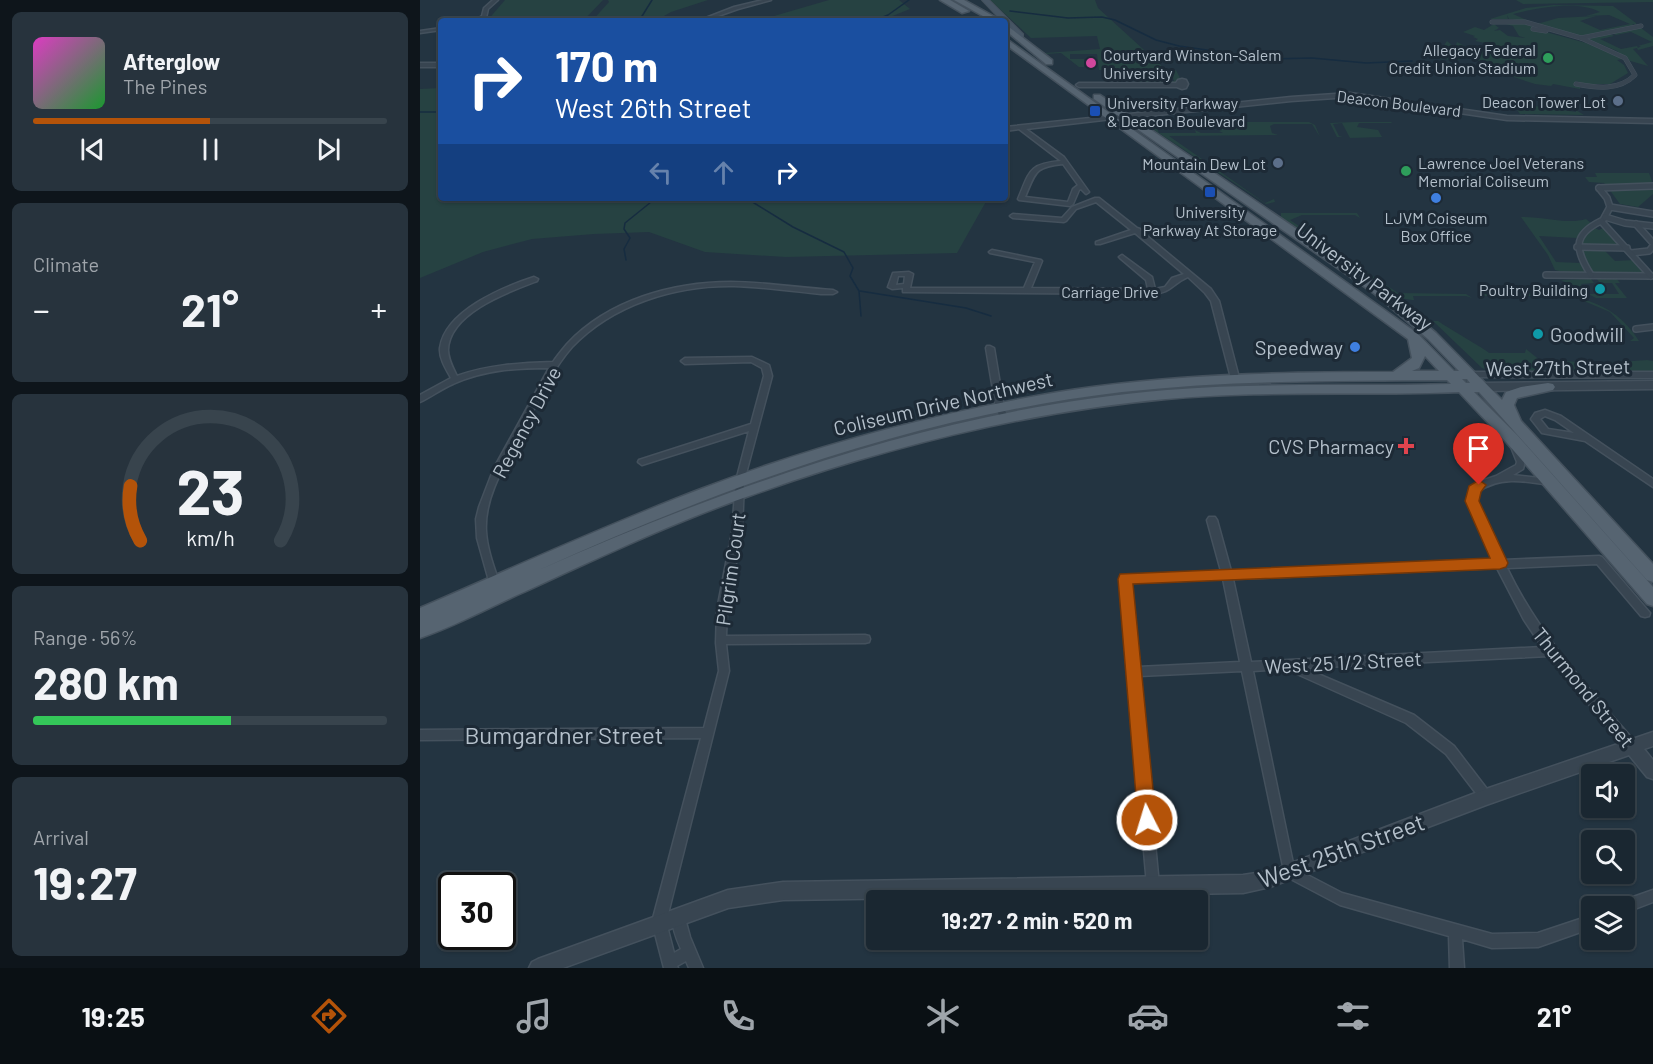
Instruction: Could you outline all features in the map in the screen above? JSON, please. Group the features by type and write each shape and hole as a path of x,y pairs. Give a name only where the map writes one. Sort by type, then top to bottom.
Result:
{"main road":[{"path":"985,0 1002,18"},
{"path":"951,1 976,18"},
{"path":"951,1 991,18"},
{"path":"1008,24 1020,36"},
{"name":"University Parkway","path":"1008,28 1079,86 1127,116 1364,281 1432,336 1468,382 1515,434 1653,575"},
{"name":"University Parkway","path":"1008,42 1110,118 1348,287 1414,337 1454,376"},
{"path":"1219,196 1234,191"},
{"path":"1348,287 1364,281"},
{"path":"1386,375 1402,373 1417,362 1420,354 1414,337"},
{"name":"Coliseum Drive Northwest","path":"1212,385 1235,378 1350,382 1386,375 1454,376 1468,382"},
{"name":"Coliseum Drive Northwest","path":"420,616 497,590 656,526 740,487 1002,413 1124,399 1212,385 1468,382"},
{"name":"West 27th Street","path":"1468,382 1482,387"},
{"name":"University Parkway","path":"1482,387 1549,482 1653,599"},
{"path":"1515,434 1507,405 1511,395 1548,387"},
{"name":"Coliseum Drive Northwest","path":"420,631 497,590"}],"street":[{"path":"482,18 486,9 496,0"},
{"path":"708,18 769,0"},
{"path":"1492,22 1525,22 1548,27 1555,32"},
{"path":"1581,38 1641,26"},
{"path":"420,32 438,29"},
{"path":"1533,29 1581,38 1620,54 1635,75 1630,82 1621,86 1576,84"},
{"path":"420,65 438,65"},
{"path":"1079,86 1177,85"},
{"name":"Deacon Boulevard","path":"1110,118 1329,95 1350,95 1507,118 1653,121"},
{"path":"1008,129 1110,118"},
{"path":"1020,127 1065,162 1084,189 1076,189 1070,204 1021,199 1034,170 1046,164 1065,162"},
{"path":"1603,219 1610,207 1607,198 1599,188 1653,186"},
{"name":"Carriage Drive","path":"906,288 1166,291 1171,288 1175,280 1189,274 1138,230 1097,199 1074,208 1064,219 1013,216"},
{"path":"1610,207 1653,214"},
{"path":"1603,219 1652,277"},
{"path":"1591,275 1577,247 1580,236 1590,225 1603,219 1653,226"},
{"path":"1631,253 1649,251 1653,244 1636,224"},
{"path":"1098,243 1138,230"},
{"path":"1577,247 1627,248"},
{"path":"992,252 1039,261 1026,291"},
{"path":"1122,257 1149,279 1152,291"},
{"path":"1189,274 1208,291 1215,301 1235,378"},
{"path":"1546,275 1652,277"},
{"path":"455,379 445,356 445,342 453,328 478,305 534,279"},
{"name":"Regency Drive","path":"497,590 485,554 481,530 482,513 498,471 554,365 574,341 597,322 631,304 659,294 720,284 833,292"},
{"path":"1636,329 1653,327"},
{"path":"990,348 1002,413"},
{"name":"Pilgrim Court","path":"659,922 724,671 721,640 722,610 737,532 740,487 768,376 763,364 745,359 685,361"},
{"path":"420,399 455,379 495,367 554,365"},
{"name":"West 27th Street","path":"1468,382 1653,375"},
{"name":"West 27th Street","path":"1482,387 1653,386"},
{"path":"1585,438 1545,431 1535,419 1538,415 1545,413 1558,418 1653,484"},
{"path":"642,462 755,426"},
{"name":"Thurmond Street","path":"1515,434 1521,464 1513,471 1479,485 1474,490 1472,501 1500,563 1529,618 1551,651 1653,772"},
{"path":"1496,479 1527,478 1549,482"},
{"path":"1212,520 1227,574 1289,872 1340,899 1455,933 1492,941 1515,942 1554,936 1581,925"},
{"path":"1153,885 1125,579 1599,560 1645,613"},
{"path":"721,640 865,639"},
{"name":"West 25 1/2 Street","path":"1135,672 1551,651"},
{"path":"1286,665 1410,719 1450,750 1486,797"},
{"name":"Bumgardner Street","path":"420,735 708,733"},
{"name":"West 25th Street","path":"538,968 659,922 728,900 783,891 1243,884 1270,879 1486,797 1653,739"},
{"path":"1635,903 1653,896"},
{"path":"678,916 688,952 696,968"},
{"path":"659,922 670,965 688,952"},
{"path":"1455,933 1457,968"}],"green space":[{"path":"505,0 603,0 586,18 490,18"},
{"path":"608,0 708,0 671,12 660,18 595,18 609,2"},
{"path":"829,0 899,0 910,9 888,18 767,18"},
{"path":"990,0 1095,0 1098,8 1166,70 1149,72 1099,70 1097,54 1070,54 1070,59 1084,59 1084,67 1079,67 1061,53 1046,54 1041,50 1045,53 1100,49 1097,36 1031,38"},
{"path":"1516,0 1653,0 1653,2 1523,4"},
{"path":"1553,5 1613,6 1636,25 1580,36 1537,24 1558,18 1596,16 1580,21 1600,30 1630,24 1609,15 1586,16 1600,12 1580,6 1545,8 1513,14 1531,22 1509,19 1507,15 1508,19 1490,19 1526,8"},
{"name":"Allegacy Federal Credit Union Stadium","path":"1495,21 1549,29 1531,28 1586,43 1623,59 1617,60 1624,65 1628,73 1610,84 1585,84 1576,81 1576,86 1580,89 1553,84 1551,86 1535,84 1486,68 1488,66 1468,56 1456,45 1457,42 1467,47 1493,48 1490,44 1475,41 1478,39 1473,37 1475,36 1463,32 1475,27 1484,30 1494,24 1499,28 1494,31 1500,30 1508,36 1525,38 1519,36 1513,26"},
{"path":"1641,28 1653,37 1653,46 1633,49 1648,66 1627,60 1617,51 1588,39 1610,34 1614,36 1600,39 1621,49 1637,46 1638,48 1641,46 1638,46 1652,42 1631,32 1616,35 1611,33"},
{"path":"1447,41 1466,58 1452,61 1439,57 1446,61 1434,56 1437,56"},
{"path":"1166,70 1176,70 1182,82 1137,83 1137,80 1174,81 1171,72"},
{"path":"438,88 438,201 986,201 957,253 786,257 705,252 649,232 594,234 532,239 483,252 420,278 420,89"},
{"path":"1509,99 1520,100 1528,105 1576,112 1576,110 1584,115 1520,114"},
{"path":"1166,122 1156,126 1159,133 1196,133 1195,130 1201,133 1223,133 1219,131 1222,130 1219,122 1309,122 1315,125 1320,137 1312,124 1274,124 1270,126 1272,133 1278,135 1169,136 1265,203 1274,199 1275,202 1266,204 1154,130 1156,124"},
{"path":"1354,122 1392,123 1359,123 1357,127 1378,130 1382,137 1350,138 1342,123 1333,124 1339,136 1343,137 1337,137 1330,123"},
{"path":"1595,173 1649,173 1653,184 1608,186 1604,183 1589,182 1585,177 1597,177"},
{"path":"1653,188 1653,194 1638,207 1620,204 1609,189"},
{"path":"1281,213 1357,213 1360,218 1355,215 1302,215 1290,220 1398,293 1466,294 1472,298 1413,296 1414,300 1412,300 1400,298 1281,217"},
{"path":"1521,217 1571,221 1586,219 1591,223 1582,230 1577,238 1539,236 1556,262 1580,263 1587,273 1571,274 1555,270 1548,255"},
{"path":"1600,225 1606,228 1620,246 1582,245 1585,235 1595,228 1599,230 1603,228"},
{"path":"1582,250 1604,250 1615,261 1635,260 1644,273 1593,274"},
{"path":"1591,279 1594,283 1581,284 1588,294 1561,280"},
{"path":"1597,279 1617,279 1620,283 1615,283 1627,298 1596,298 1588,294 1619,294 1612,283 1600,283"},
{"path":"1524,293 1569,296 1484,296 1483,299 1480,294"},
{"path":"1576,298 1607,309 1624,322 1639,341 1630,341 1634,338 1610,312"},
{"path":"1433,321 1438,321 1489,353 1525,353 1526,349 1541,361 1544,368 1541,371 1491,371 1482,368"},
{"path":"1557,361 1607,363 1653,361 1653,371 1562,371 1555,363"}],"waterway":[{"path":"641,18 652,0"},
{"path":"880,18 909,0"},
{"path":"1010,11 1068,18 1102,17 1115,20 1156,40 1179,46 1269,59 1312,58 1366,63 1412,61"},
{"path":"420,112 438,112"},
{"path":"626,260 624,249 630,238 624,229 625,223 652,201"},
{"path":"751,201 793,227 844,252 853,268 850,276 859,291 861,316"},
{"path":"860,291 966,308 991,316"}],"place":[{"name":"Allegacy Federal Credit Union Stadium","path":"1548,58"},
{"name":"Courtyard Winston-Salem University","path":"1091,63"},
{"name":"Deacon Tower Lot","path":"1618,101"},
{"name":"University Parkway & Deacon Boulevard","path":"1095,111"},
{"name":"Mountain Dew Lot","path":"1278,163"},
{"name":"Lawrence Joel Veterans Memorial Coliseum","path":"1406,171"},
{"name":"University Parkway At Storage","path":"1210,192"},
{"name":"LJVM Coiseum Box Office","path":"1436,198"},
{"name":"Poultry Building","path":"1600,289"},
{"name":"Goodwill","path":"1538,334"},
{"name":"Speedway","path":"1355,347"},
{"name":"CVS Pharmacy","path":"1406,446"}],"route":[{"path":"1147,820 1125,579 1500,563 1472,501 1474,490 1479,485"}]}
